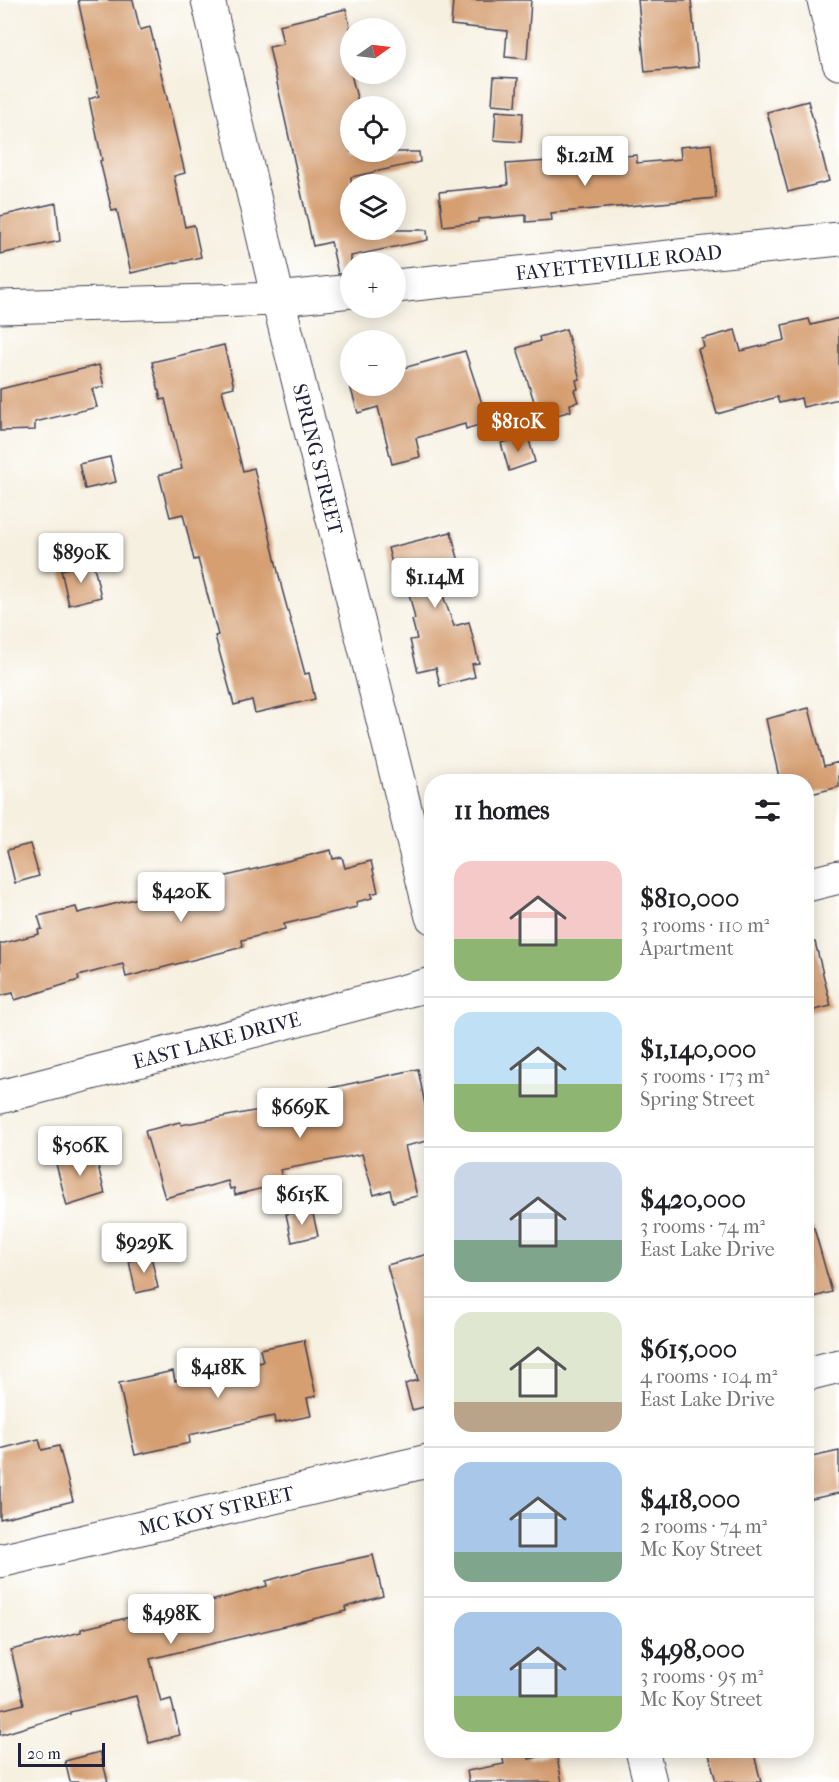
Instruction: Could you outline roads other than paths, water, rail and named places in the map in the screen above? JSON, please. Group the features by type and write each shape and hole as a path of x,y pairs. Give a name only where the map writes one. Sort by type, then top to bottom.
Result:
{"street":[{"name":"SPRING STREET","path":"208,0 278,299 424,885"},
{"path":"824,0 839,63"},
{"name":"FAYETTEVILLE ROAD","path":"406,285 839,239"},
{"path":"0,308 278,299 340,292"},
{"path":"814,883 839,877"},
{"name":"EAST LAKE DRIVE","path":"0,1097 424,986"},
{"path":"814,1372 839,1366"},
{"name":"MC KOY STREET","path":"0,1561 424,1462"},
{"path":"644,1758 650,1782"}]}
